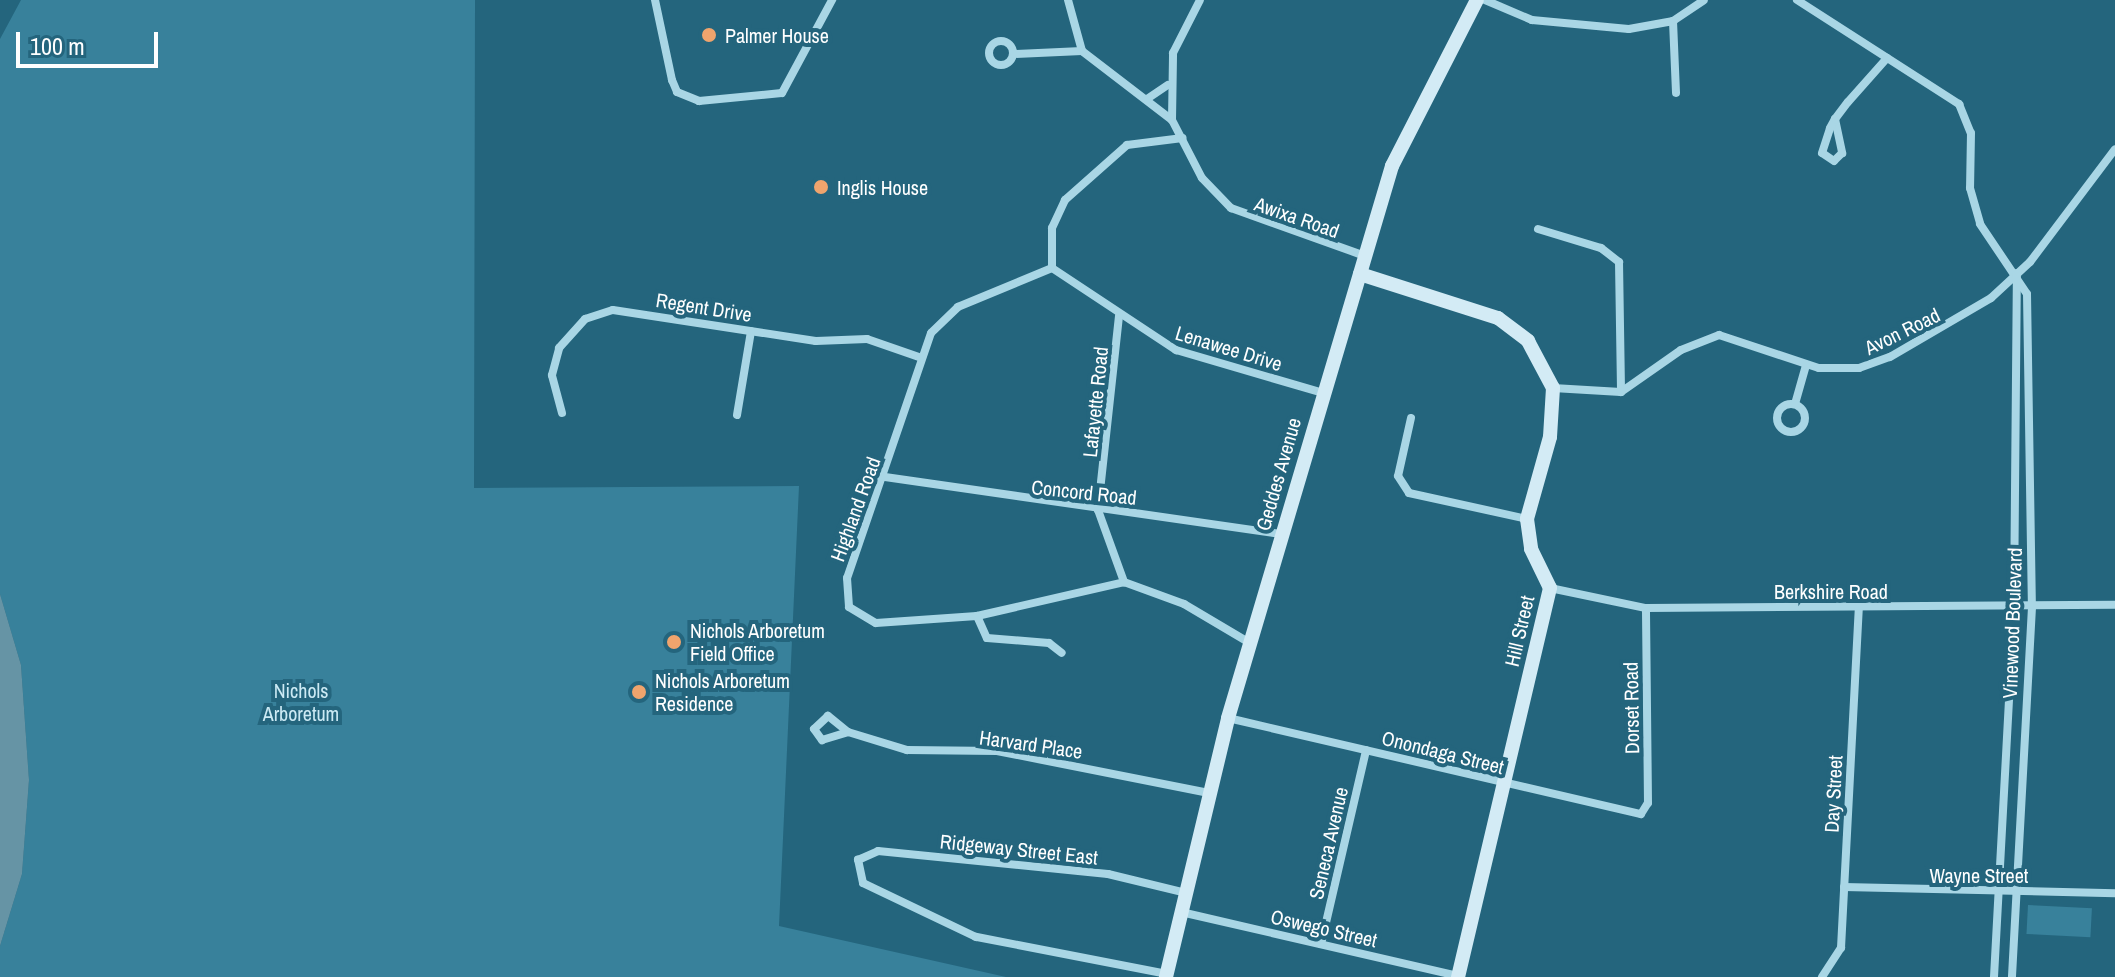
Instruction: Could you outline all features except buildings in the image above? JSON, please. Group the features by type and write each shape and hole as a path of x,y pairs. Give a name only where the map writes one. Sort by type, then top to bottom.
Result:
{"main road":[{"name":"Geddes Avenue","path":"1167,976 1228,718 1365,256 1408,124 1476,0"},
{"path":"1360,274 1506,323 1541,358 1553,388 1550,437 1527,519"},
{"name":"Hill Street","path":"1458,977 1550,588 1527,519"}],"street":[{"path":"655,0 677,92 699,101 764,100 787,87 832,0"},
{"path":"1068,0 1082,51 1172,120"},
{"path":"1172,120 1168,85 1173,53 1200,0"},
{"path":"1485,0 1553,24 1629,29 1673,21 1704,0"},
{"name":"Vinewood Boulevard","path":"1797,0 1959,104 1971,133 1976,212 2017,272 2027,294 2032,607 2012,977"},
{"path":"1673,21 1676,93"},
{"path":"1014,54 1082,51"},
{"path":"1835,119 1887,58"},
{"path":"1147,99 1168,85"},
{"name":"Awixa Road","path":"1172,120 1202,178 1231,208 1365,256"},
{"path":"1052,268 1052,228 1065,200 1127,145 1183,138"},
{"name":"Avon Road","path":"1621,392 1681,350 1719,335 1806,365 1845,370 1890,357 1970,314 2017,272 2115,149"},
{"path":"1538,229 1601,248 1619,262 1621,392 1553,388"},
{"name":"Lenawee Drive","path":"1052,268 1119,316 1176,350 1323,393"},
{"name":"Highland Road","path":"1052,268 947,314 922,358 885,477 845,585 849,607 876,623 977,616 1124,582"},
{"name":"Vinewood Boulevard","path":"1994,977 2014,606 2017,272"},
{"name":"Regent Drive","path":"562,413 554,360 575,326 597,313 634,311 751,331 867,339 922,358"},
{"name":"Lafayette Road","path":"1119,316 1098,510 1124,582"},
{"path":"737,415 751,331"},
{"path":"1795,404 1806,365"},
{"path":"1411,418 1398,476 1409,493 1527,519"},
{"name":"Concord Road","path":"885,477 1281,534"},
{"path":"1124,582 1184,604 1250,643"},
{"name":"Berkshire Road","path":"1550,588 1646,608 2115,605"},
{"name":"Day Street","path":"1822,977 1841,948 1859,607"},
{"name":"Dorset Road","path":"1646,608 1648,808"},
{"path":"977,616 987,638 1049,643 1062,653"},
{"name":"Onondaga Street","path":"1228,718 1636,814 1648,808"},
{"name":"Harvard Place","path":"848,732 907,750 997,751 1209,793"},
{"name":"Seneca Avenue","path":"1321,944 1366,750"},
{"name":"Ridgeway Street East","path":"1167,976 976,937 863,883 856,868 863,855 878,851 1108,874 1186,893"},
{"name":"Wayne Street","path":"1844,887 1999,893 2115,893"},
{"name":"Oswego Street","path":"1181,912 1458,977"}],"green space":[{"name":"Nichols Arboretum","path":"21,0 475,0 474,488 799,486 779,926 1006,977 0,977 0,946 22,874 29,780 21,665 0,594 0,39"},
{"path":"2028,905 2092,908 2090,937 2026,934"}],"shaded area":[{"path":"0,594 21,665 29,780 22,874 0,946"}],"place":[{"name":"Palmer House","path":"709,35"},
{"name":"Inglis House","path":"821,187"},
{"name":"Nichols Arboretum Field Office","path":"674,642"},
{"name":"Nichols Arboretum Residence","path":"639,692"}]}
